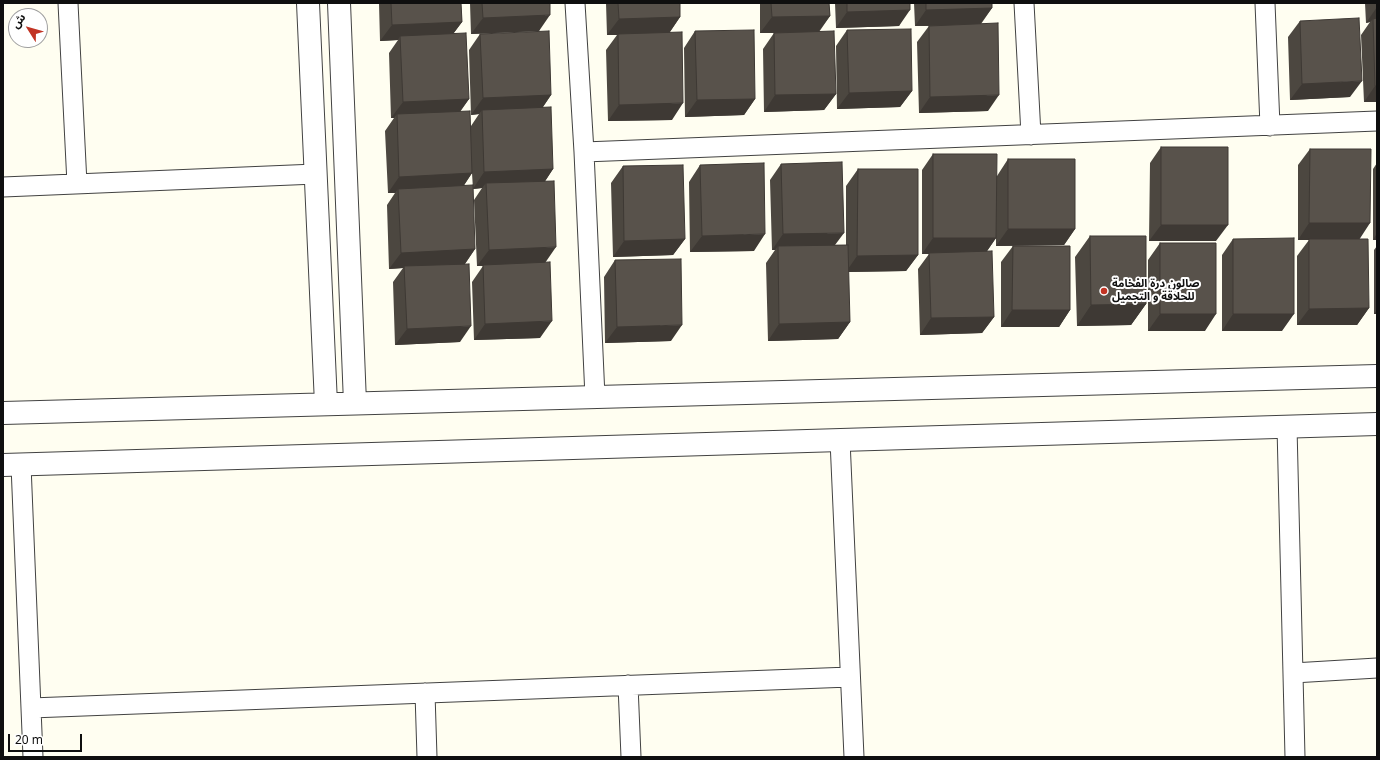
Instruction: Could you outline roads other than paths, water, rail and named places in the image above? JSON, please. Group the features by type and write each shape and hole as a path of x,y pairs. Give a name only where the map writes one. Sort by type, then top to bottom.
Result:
{"street":[{"path":"68,3 77,184"},
{"path":"308,3 326,404"},
{"path":"339,3 355,403"},
{"path":"575,3 584,152 595,397"},
{"path":"1024,3 1031,135"},
{"path":"1264,3 1270,126"},
{"path":"584,152 1377,121"},
{"path":"3,187 316,174"},
{"path":"3,413 1377,376"},
{"path":"34,757 12,465 1377,424"},
{"path":"1287,427 1295,757"},
{"path":"840,440 854,757"},
{"path":"1293,673 1377,668"},
{"path":"31,708 850,677"},
{"path":"628,685 631,757"},
{"path":"425,693 426,757"}],"place":[{"name":"صالون درة الفخامة للحلاقة و التجميل","path":"1104,291"}]}
